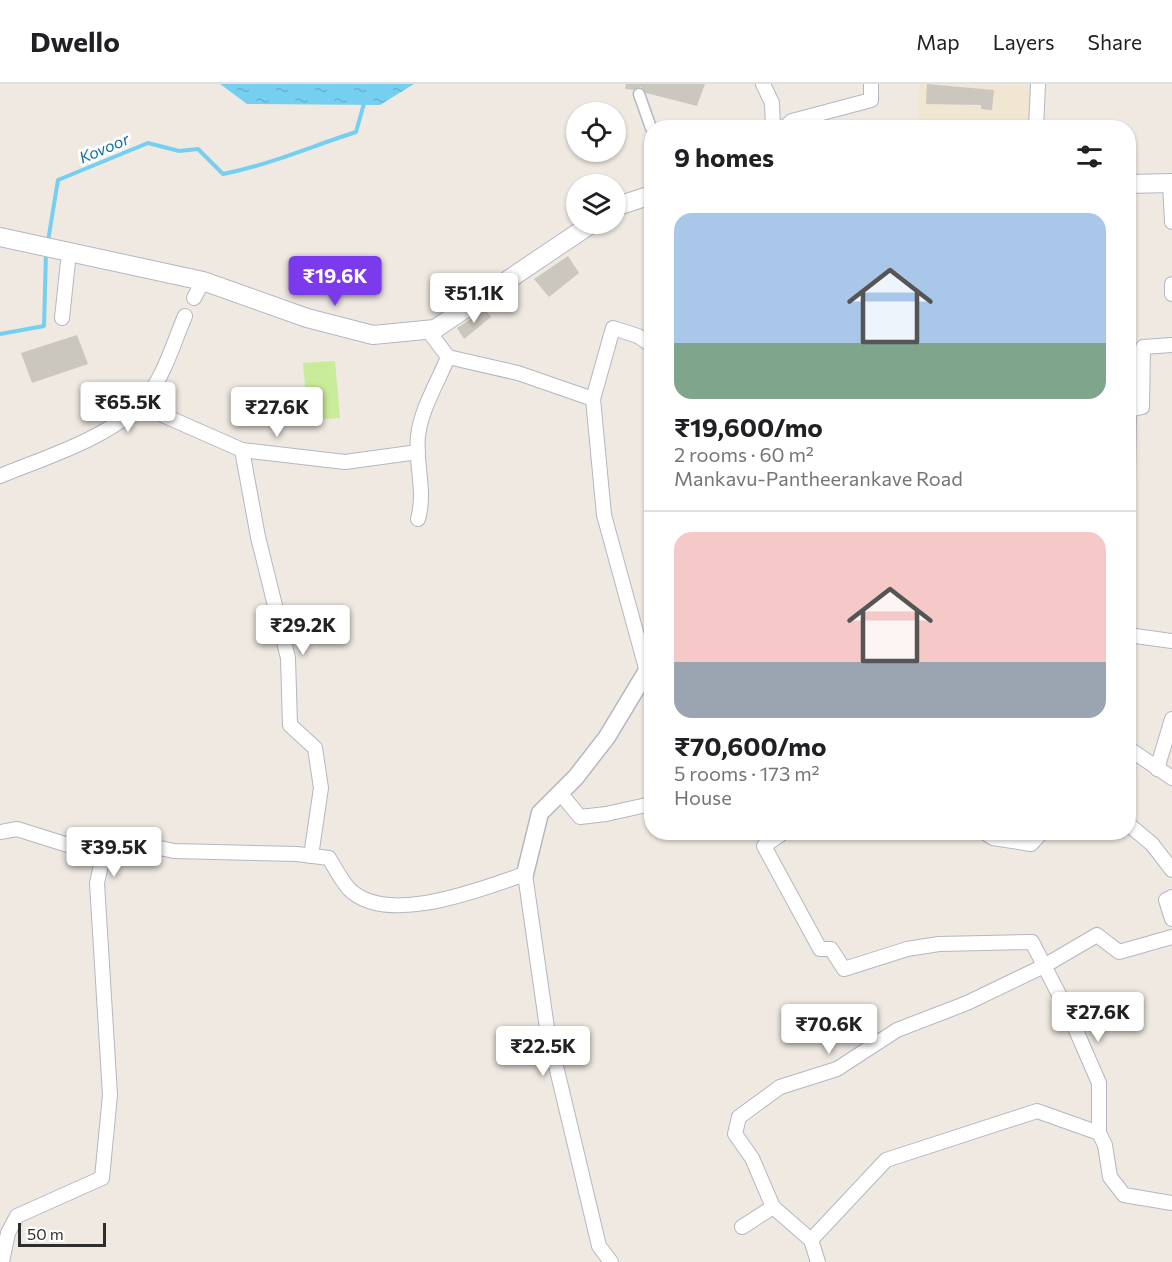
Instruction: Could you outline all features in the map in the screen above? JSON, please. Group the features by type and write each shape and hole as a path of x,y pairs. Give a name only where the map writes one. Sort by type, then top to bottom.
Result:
{"main road":[{"path":"1136,184 1171,183"},
{"path":"626,203 644,197"},
{"path":"9,239 203,280 307,318 373,335 435,329 576,234"}],"street":[{"path":"763,84 772,103 773,120"},
{"path":"796,120 871,100 871,84"},
{"path":"1036,120 1038,84"},
{"path":"639,94 648,120"},
{"path":"1171,183 1172,222"},
{"path":"62,318 66,251"},
{"path":"194,298 203,280"},
{"path":"1172,284 1172,294"},
{"path":"0,476 98,434 140,405 156,381 185,316"},
{"path":"644,340 613,328 593,399 604,515 644,651"},
{"path":"427,329 448,357 518,373 593,399"},
{"path":"1136,408 1142,407 1143,347 1172,345"},
{"path":"418,519 422,487 418,452 422,420 448,357"},
{"path":"140,405 242,450 345,462 418,452"},
{"path":"242,450 258,537 288,658 290,725 315,748 321,788 311,856"},
{"path":"1136,636 1172,641"},
{"path":"611,1262 599,1246 548,1028 525,874 540,813 561,794 607,737 644,676"},
{"path":"1157,769 1172,719"},
{"path":"1136,754 1172,778"},
{"path":"561,794 580,817 644,806"},
{"path":"0,832 17,829 103,856"},
{"path":"1136,831 1152,844 1172,870"},
{"path":"773,840 764,846 820,949 831,949 844,969 907,949 981,942 1032,942 1069,1014 1099,1083 1099,1133 1105,1145 1110,1177 1124,1195 1172,1203"},
{"path":"1006,840 1031,844 1034,840"},
{"path":"2,1262 8,1233 17,1216 102,1178 111,1095 97,883 103,856 110,849 151,846 174,851 329,858 350,890 377,904 431,902 461,895 525,874"},
{"path":"1172,897 1166,900 1172,919"},
{"path":"818,1262 812,1240 772,1207 752,1158 735,1134 739,1117 780,1087 837,1069 897,1030 967,1004 1044,966 1097,935 1119,952 1172,937"},
{"path":"812,1240 886,1160 1036,1111 1099,1133"},
{"path":"742,1227 772,1207"}],"shaded area":[{"path":"919,84 1032,86 1029,120 918,120"}],"green space":[{"path":"335,361 340,418 308,420 303,363"}],"water":[{"path":"220,84 414,84 380,105 247,104"}],"building":[{"path":"626,84 705,84 697,106 646,93 641,87 633,90 625,89"},
{"path":"927,84 994,90 992,110 981,109 981,105 926,104"},
{"path":"568,256 579,273 549,297 534,279"},
{"path":"485,309 491,317 464,339 457,328"},
{"path":"77,335 88,364 32,383 21,353"}],"waterway":[{"name":"Kovoor","path":"48,241 58,180 148,143 179,151 198,149 223,174 240,170 356,132 365,100"},
{"name":"Kovoor","path":"0,334 44,326 46,252"}]}
